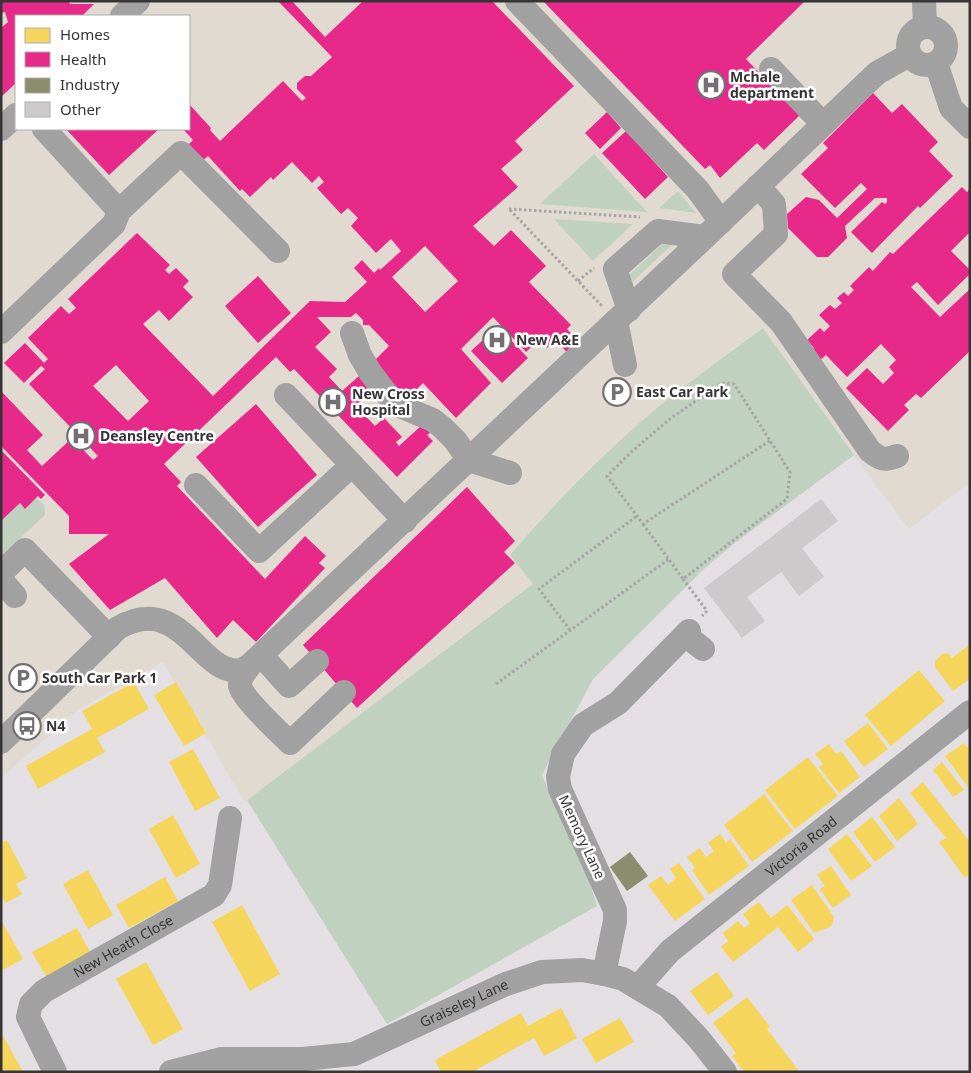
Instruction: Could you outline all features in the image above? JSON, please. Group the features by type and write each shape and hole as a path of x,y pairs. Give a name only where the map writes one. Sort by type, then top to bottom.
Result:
{"street":[{"path":"123,15 138,1"},
{"path":"517,1 698,190 713,230"},
{"path":"344,692 290,743 247,698 240,686 242,676 256,660 470,460 877,73 911,35 924,1"},
{"path":"936,28 944,37 946,50 943,57 936,63 926,65 919,64 913,60 911,35 936,28"},
{"path":"936,63 951,108 970,128"},
{"path":"772,69 823,124"},
{"path":"1,129 15,116"},
{"path":"45,130 119,211"},
{"path":"1,332 114,224 119,211 181,153 278,252"},
{"path":"758,186 774,204 776,234 734,274 780,322 870,451 879,459 887,460 896,456"},
{"path":"625,365 622,315 614,269 658,231 713,230"},
{"path":"352,333 360,354 385,392 397,405 433,420 455,440 470,460 510,473"},
{"path":"286,396 405,520"},
{"path":"196,485 259,551 352,465"},
{"path":"1,573 25,550 109,637"},
{"path":"1,742 118,628 128,622 158,620 170,624 218,665 227,669 240,670 256,660"},
{"name":"Memory Lane","path":"604,974 615,921 615,910 560,789 558,777 563,754 583,725 618,703 692,639"},
{"path":"256,660 289,686 318,662"},
{"name":"Victoria Road","path":"638,987 670,951 970,712"},
{"name":"New Heath Close","path":"55,1072 28,1017 31,1004 44,991 214,895 220,885 230,818"},
{"name":"Graiseley Lane","path":"171,1072 222,1059 303,1059 354,1054 506,984 542,972 582,970 623,980 668,1006 687,1025 725,1072"}],"path":[{"path":"622,315 509,210 641,217"},
{"path":"683,579 787,499 790,472 734,384 722,383 671,418 606,476 643,524 683,579 707,611 692,639"},
{"path":"643,524 771,440"},
{"path":"570,630 539,589 637,516"},
{"path":"496,684 669,559"}],"shaded area":[{"name":"New Cross Hospital","path":"1,1 970,1 970,482 909,529 763,328 644,419 538,522 510,555 533,584 247,800 244,801 163,662 79,709 1,778"}],"green space":[{"path":"594,154 647,212 540,204"},
{"path":"678,191 696,213 659,208"},
{"path":"554,219 633,224 593,261"},
{"path":"670,237 675,242 629,285 624,280"},
{"path":"763,328 854,455 736,542 705,568 593,679 542,775 590,883 597,906 387,1024 247,800 533,584 510,555 557,502 625,436 657,408"},
{"path":"36,498 44,505 45,515 1,556 1,521 20,503 25,509"}],"building: Homes":[{"path":"969,645 970,679 953,691 935,667 935,661 942,654 948,653 952,658"},
{"path":"919,670 945,701 891,746 865,715"},
{"path":"134,682 149,709 97,738 105,752 38,789 26,766 92,729 82,711"},
{"path":"176,682 206,733 184,746 154,695"},
{"path":"868,723 888,749 864,767 844,741"},
{"path":"964,743 970,750 970,790 945,756"},
{"path":"829,744 836,754 841,751 860,777 839,793 819,767 823,764 815,754"},
{"path":"193,749 220,798 195,811 169,762"},
{"path":"808,757 838,796 795,829 765,790"},
{"path":"942,762 964,790 953,797 933,770"},
{"path":"923,782 970,842 970,874 965,878 939,842 946,838 910,793"},
{"path":"764,794 793,831 752,862 724,825"},
{"path":"899,798 918,824 897,841 879,816"},
{"path":"173,815 200,864 176,878 149,829"},
{"path":"872,817 895,847 875,862 853,832"},
{"path":"720,834 726,843 730,839 749,866 709,895 692,870 695,868 687,857 700,848 706,857 714,851 708,843"},
{"path":"847,834 872,866 851,881 828,849"},
{"path":"7,840 27,878 16,884 22,894 6,903 1,895 1,843"},
{"path":"679,863 705,899 675,921 648,885 661,876 668,885 676,878 670,869"},
{"path":"831,866 851,895 833,908 820,889 825,886 817,875"},
{"path":"88,870 113,915 88,929 63,884"},
{"path":"165,877 178,901 129,928 116,905"},
{"path":"812,885 834,917 830,927 814,933 791,900"},
{"path":"759,902 771,918 787,905 814,939 798,952 778,927 733,962 721,947 728,941 723,933 738,921 744,928 750,924 743,914"},
{"path":"242,905 280,974 250,991 212,922"},
{"path":"1,920 23,959 1,971"},
{"path":"77,928 90,952 46,976 32,952"},
{"path":"146,962 183,1029 153,1045 116,979"},
{"path":"717,972 734,996 708,1015 690,991"},
{"path":"747,997 770,1027 767,1029 798,1070 796,1072 744,1072 732,1056 736,1053 713,1023"},
{"path":"561,1008 577,1038 544,1056 534,1038 472,1072 441,1072 435,1060 521,1013 528,1026"},
{"path":"620,1018 634,1042 596,1063 582,1039"},
{"path":"1,1032 23,1072 1,1072"}],"building: Health":[{"path":"1,1 69,1 70,4 94,4 83,15 15,15 15,84 1,97 1,28 8,22 5,12 1,13"},
{"path":"278,1 292,1 325,37 363,1 492,1 574,86 515,141 523,150 501,169 518,187 473,226 494,246 511,230 546,266 529,282 571,325 567,329 581,345 570,356 556,340 547,348 539,340 526,352 510,335 508,337 528,358 502,383 471,351 497,327 504,333 506,331 493,317 461,349 491,383 456,418 423,383 407,399 372,363 389,346 369,325 363,325 363,320 356,313 351,317 317,317 331,332 315,347 337,369 329,377 342,391 359,376 373,390 356,406 375,426 384,418 402,437 396,442 399,446 422,425 430,433 427,435 433,441 397,477 294,369 290,372 276,357 164,464 181,482 177,486 265,579 305,536 326,556 319,563 325,568 256,642 233,620 217,638 165,578 110,610 69,564 109,534 69,534 69,516 1,446 1,391 43,435 27,450 42,466 72,438 93,460 98,456 29,384 45,369 41,366 24,383 4,363 25,343 44,363 48,359 28,338 61,306 69,314 76,308 68,299 137,233 170,265 165,270 169,274 176,268 189,281 183,287 193,297 169,321 159,310 143,324 213,396 310,301 345,302 367,282 354,268 362,260 374,273 401,251 391,239 376,253 351,226 358,218 348,208 341,214 317,188 324,182 319,176 312,183 292,162 273,180 271,177 250,197 242,189 240,191 208,156 202,161 187,146 193,140 184,130 190,130 190,105 220,141 283,81 302,101 306,98 297,89 297,83 305,76 311,76 332,57","holes":["425,246 458,281 425,312 392,277","116,365 149,401 128,421 93,386"]},
{"path":"543,1 805,1 746,59 800,115 764,150 757,143 720,178 710,165 705,169"},
{"path":"873,93 892,113 902,104 938,142 929,151 953,176 920,208 918,206 872,253 851,232 882,202 885,204 887,198 875,198 845,226 847,238 828,257 817,257 788,228 787,214 806,197 819,200 837,218 867,189 861,183 835,208 801,174 828,148 823,143"},
{"path":"607,112 621,128 600,149 585,133"},
{"path":"67,130 158,130 109,175"},
{"path":"626,131 668,177 645,199 602,153"},
{"path":"962,187 967,192 970,189 970,232 951,251 970,270 970,274 938,305 917,282 911,287 940,317 970,289 970,351 921,398 916,394 904,405 909,410 888,431 846,388 867,368 883,384 894,373 889,367 896,360 881,344 847,377 826,355 819,361 810,352 814,348 807,340 820,328 824,332 830,326 819,315 830,305 835,309 842,303 837,298 844,292 848,296 854,290 850,286 869,267 873,271 890,252 893,254"},
{"path":"258,276 291,313 258,343 225,306"},
{"path":"256,404 317,475 258,527 196,457"},
{"path":"1,450 45,495 41,499 38,496 25,509 20,503 1,521"},
{"path":"467,487 515,541 504,552 515,563 357,708 303,645"}],"building: Industry":[{"path":"630,852 648,876 627,891 610,867"}],"building: Other":[{"path":"821,499 838,521 802,548 824,577 799,596 781,572 747,597 765,621 742,638 704,588"}],"place":[{"name":"Mchale department","path":"711,85"},
{"name":"New A&E","path":"497,340"},
{"name":"East Car Park","path":"617,392"},
{"name":"New Cross Hospital","path":"333,402"},
{"name":"Deansley Centre","path":"81,436"},
{"name":"South Car Park 1","path":"23,678"},
{"name":"N4","path":"27,726"}]}
